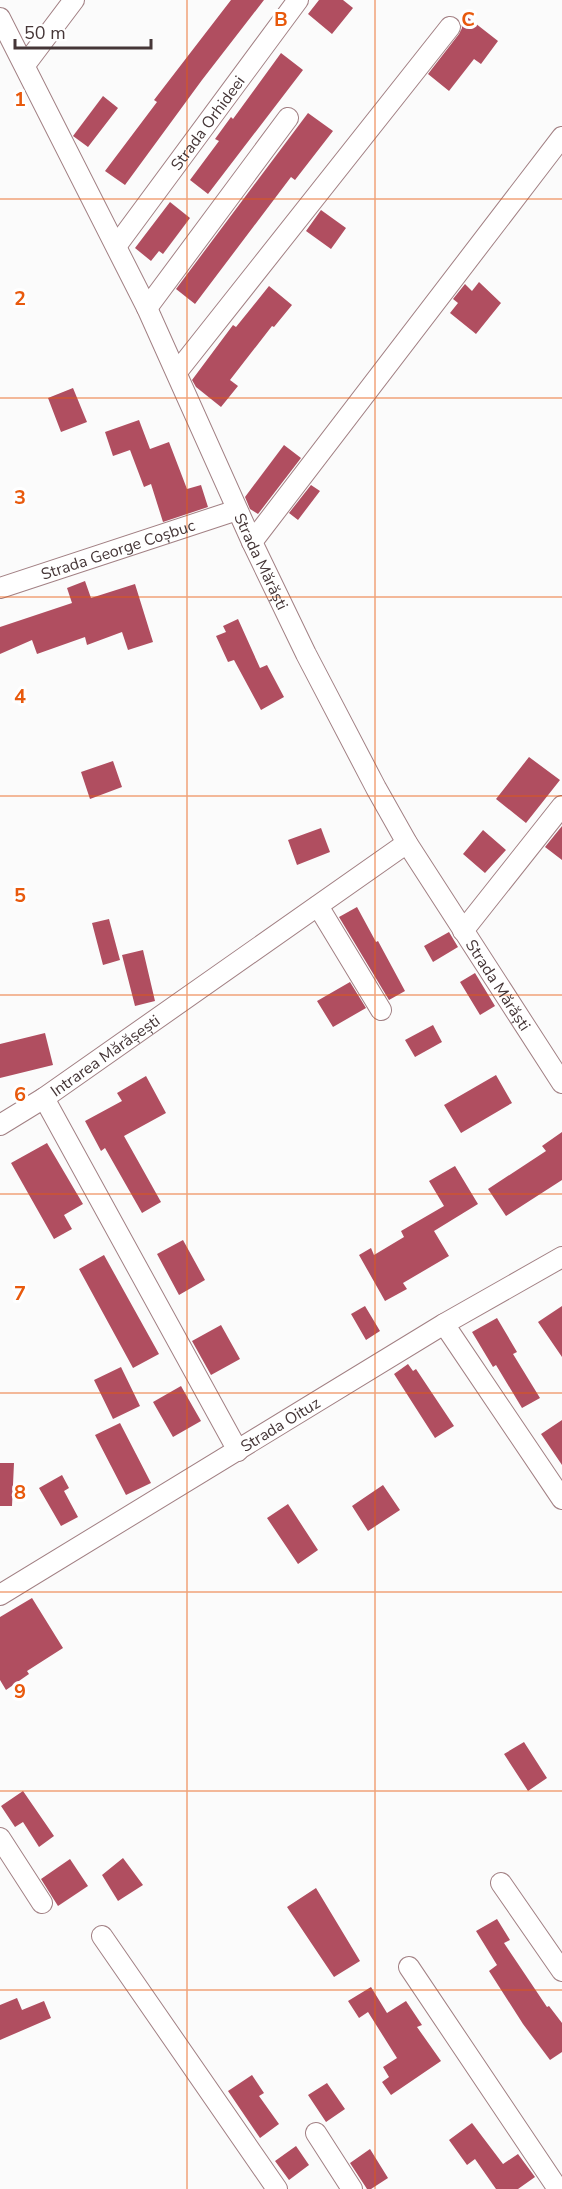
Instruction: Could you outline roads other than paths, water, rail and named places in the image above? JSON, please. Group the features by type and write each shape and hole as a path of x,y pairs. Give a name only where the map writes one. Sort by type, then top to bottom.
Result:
{"street":[{"path":"25,65 74,0"},
{"name":"Strada Orhideei","path":"117,245 298,0"},
{"name":"Strada Mărăști","path":"0,18 117,245 177,372 252,542 306,654 376,788 407,843 463,932 562,1083"},
{"path":"177,372 450,27"},
{"path":"147,308 288,118"},
{"path":"252,542 562,137"},
{"name":"Strada George Coșbuc","path":"0,588 237,510"},
{"path":"463,932 562,806"},
{"name":"Intrarea Mărășești","path":"238,1451 44,1098 407,843"},
{"path":"318,906 381,1010"},
{"path":"0,1125 44,1098"},
{"name":"Strada Oituz","path":"0,1595 444,1324 562,1257"},
{"path":"444,1324 562,1499"},
{"path":"0,1838 42,1903"},
{"path":"501,1883 562,1971"},
{"path":"102,1936 277,2189"},
{"path":"409,1967 558,2189"},
{"path":"316,2133 352,2189"}]}
